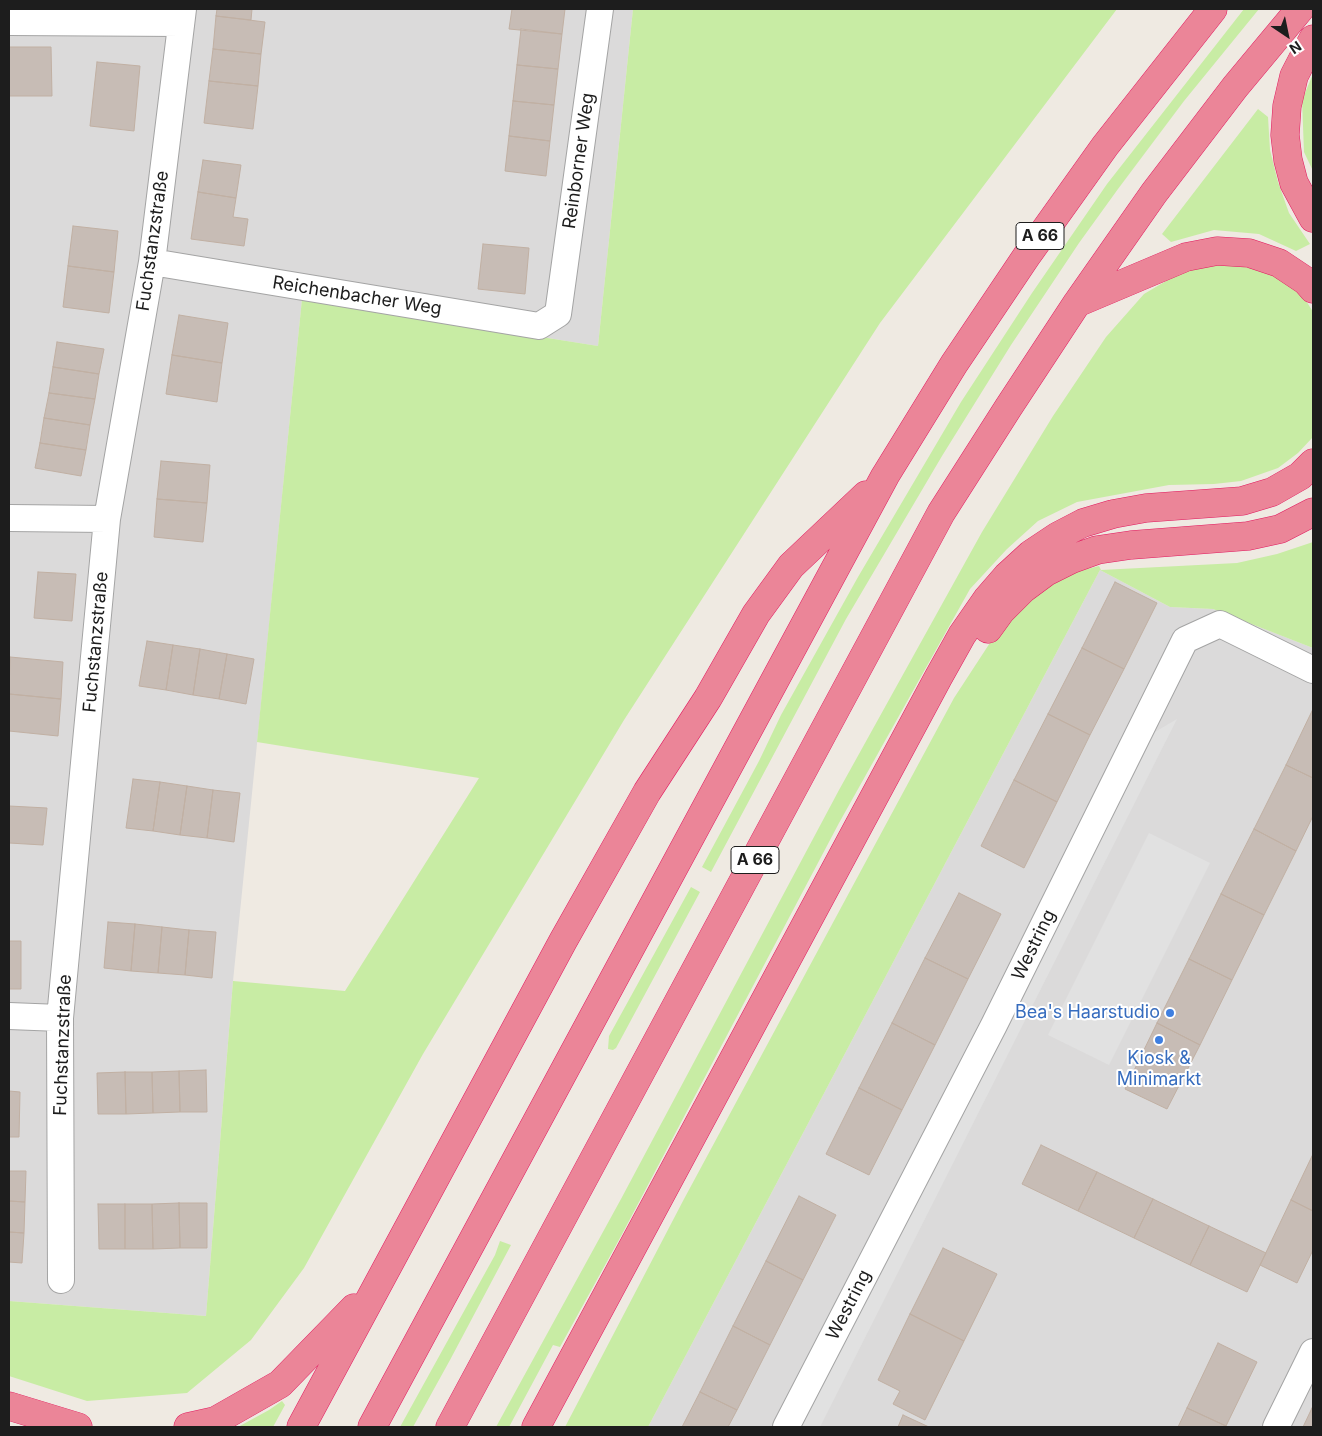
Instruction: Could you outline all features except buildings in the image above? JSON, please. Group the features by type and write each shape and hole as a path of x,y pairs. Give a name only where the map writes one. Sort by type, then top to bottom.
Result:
{"highway":[{"name":"A 66","path":"372,1427 885,476 954,364 1028,254 1105,146 1214,9"},
{"name":"A 66","path":"450,1427 941,513 1077,303 1154,193 1235,87 1300,9"},
{"path":"1313,39 1294,76 1287,106 1285,135 1288,160 1294,183 1313,218"},
{"path":"1077,303 1186,257 1217,251 1249,253 1279,263 1306,281 1313,289"},
{"path":"536,1427 938,678 962,635 987,599 1007,576 1031,554 1058,536 1083,524 1113,514 1146,508 1242,501 1272,492 1300,476 1313,463"},
{"path":"301,1427 376,1285 563,942 647,792 708,698 756,614 791,566 885,476"},
{"path":"554,1427 952,685 1001,610 1023,589 1046,572 1072,559 1097,550 1131,544 1248,536 1280,528 1313,512"},
{"path":"188,1427 214,1421 280,1384 376,1285"},
{"path":"9,1406 78,1427"}],"street":[{"name":"Reinborner Weg","path":"558,314 600,9"},
{"path":"9,22 182,16"},
{"name":"Fuchstanzstraße","path":"61,1280 60,1018 107,519 152,262 182,16"},
{"name":"Reichenbacher Weg","path":"152,262 539,326 558,314"},
{"path":"9,518 107,519"},
{"name":"Westring","path":"786,1427 994,1025 1185,640 1220,624 1313,670"},
{"path":"9,1016 60,1018"},
{"path":"1276,1427 1313,1352"}],"shaded area":[{"path":"9,9 633,9 598,346 302,299 233,981 206,1316 9,1301"},
{"path":"1100,570 1170,607 1213,609 1313,648 1313,1427 648,1427"},
{"path":"1177,719 820,1427 796,1427 1143,739"},
{"path":"1149,833 1210,863 1109,1065 1048,1035"}],"green space":[{"path":"633,9 1117,9 880,323 624,720 423,1054 304,1268 251,1340 187,1393 87,1401 9,1376 9,1301 206,1316 233,981 345,991 479,778 257,742 302,299 598,346"},
{"path":"1244,9 1259,9 1184,101 1118,189 1079,243 1011,345 942,456 846,619 711,872 702,867 759,761 781,715 858,577 961,402 1032,293 1107,184"},
{"path":"1313,74 1313,171 1304,152 1302,100"},
{"path":"1258,109 1268,117 1270,150 1278,182 1289,213 1310,244 1296,251 1259,234 1214,230 1171,242 1162,234"},
{"path":"1224,264 1264,270 1287,283 1305,299 1313,312 1313,437 1298,453 1278,468 1241,481 1169,485 1077,502 1038,521 1007,549 970,589 839,823 621,1236 560,1347 553,1345 509,1427 496,1427 621,1199 839,790 982,532 1053,416 1106,337 1144,294 1183,271"},
{"path":"1313,542 1313,648 1213,609 1170,607 1100,570 648,1427 565,1427 684,1199 954,698 999,629 1028,600 1071,573 1099,566 1101,570 1237,563 1277,554"},
{"path":"691,887 700,892 616,1048 613,1050 608,1049 609,1036"},
{"path":"500,1241 511,1245 450,1360 413,1427 400,1427 495,1255"},
{"path":"282,1401 285,1405 273,1427 238,1427 269,1410"}],"place":[{"name":"Bea's Haarstudio","path":"1170,1013"},
{"name":"Kiosk & Minimarkt","path":"1159,1040"}]}
